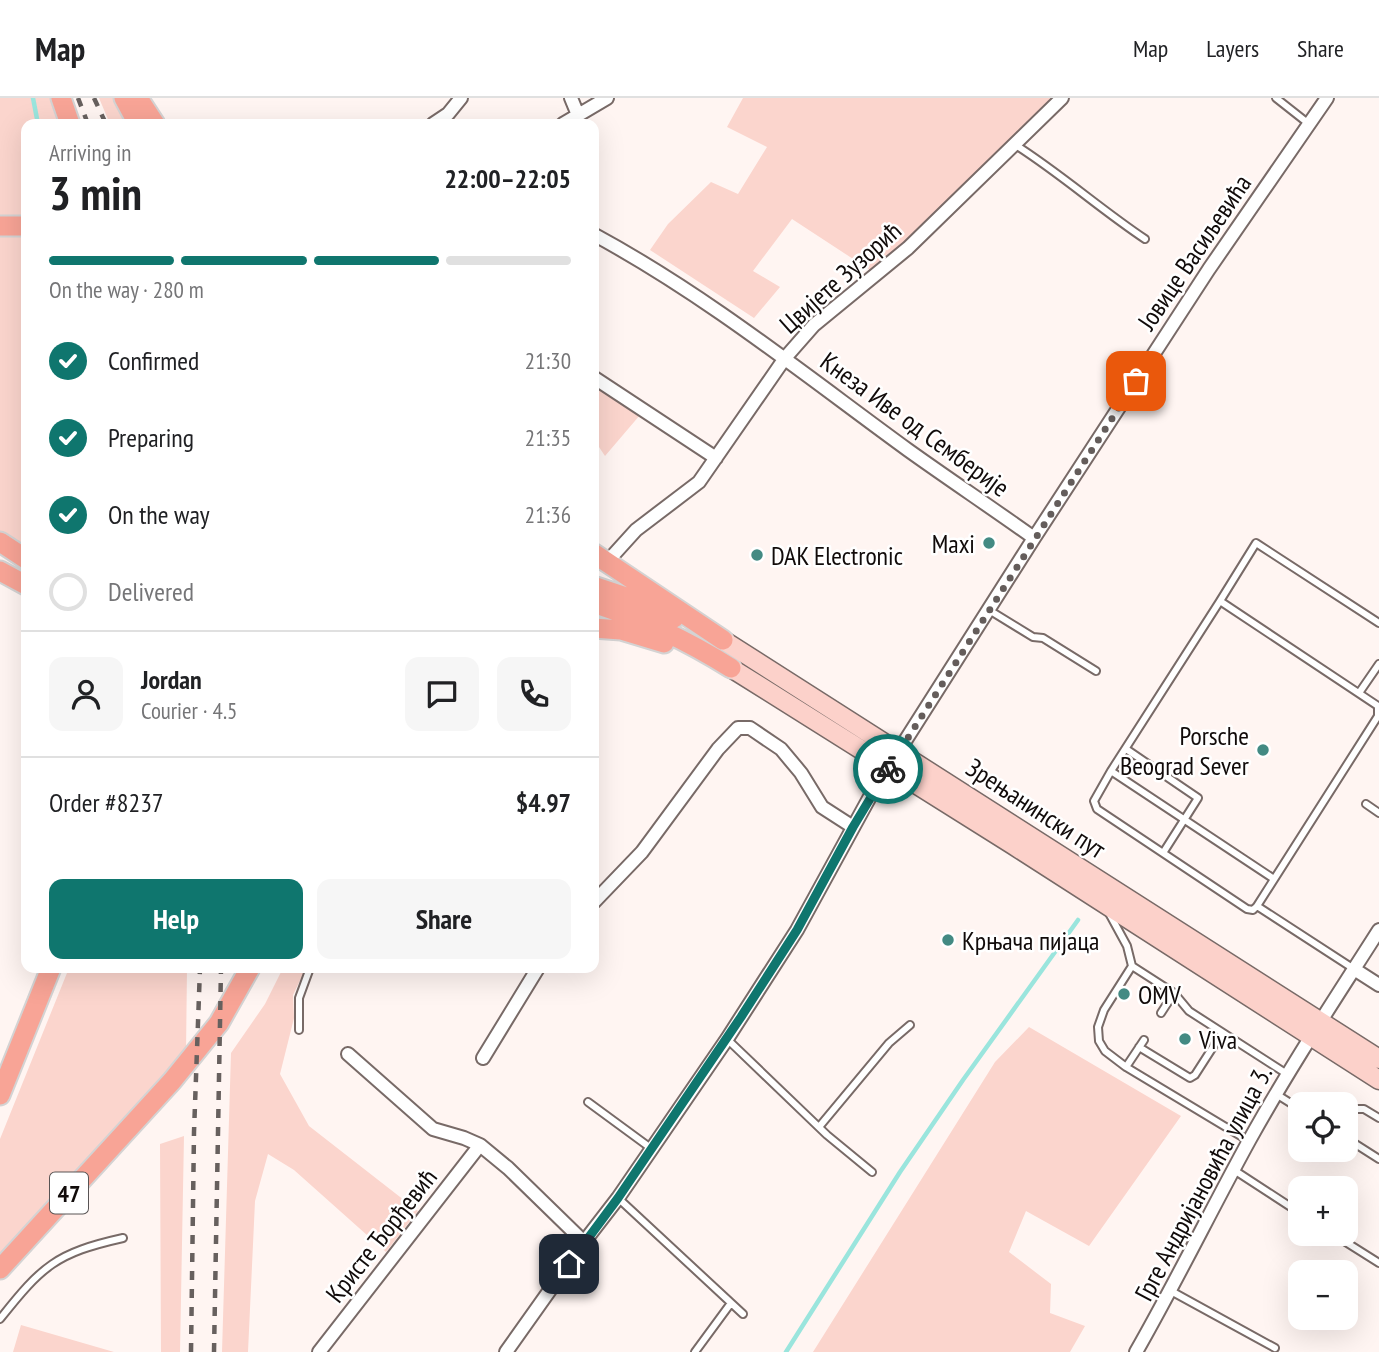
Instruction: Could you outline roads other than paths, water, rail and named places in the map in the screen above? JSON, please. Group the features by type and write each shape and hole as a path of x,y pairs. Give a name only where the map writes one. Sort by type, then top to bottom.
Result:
{"main road":[{"path":"61,98 68,119"},
{"path":"124,98 135,119"},
{"path":"138,98 152,119"},
{"path":"0,226 21,226"},
{"path":"0,542 21,556"},
{"path":"600,557 723,640"},
{"path":"0,571 21,582"},
{"path":"599,588 632,599 723,640"},
{"path":"599,605 635,618 707,653 731,668"},
{"path":"599,628 621,630 731,668"},
{"name":"Зрењанински пут","path":"723,640 1102,903 1315,1029 1379,1059"},
{"name":"Зрењанински пут","path":"731,668 894,759 1315,1029 1379,1080"},
{"path":"0,1095 49,973"},
{"name":"47","path":"0,1269 172,1081 219,1023 247,973"}],"street":[{"path":"440,119 461,98"},
{"path":"570,98 578,115"},
{"path":"571,119 607,98"},
{"name":"Цвијете Зузорић","path":"600,557 695,487 785,358 814,325 908,248 1062,98"},
{"name":"Јовице Васиљевића","path":"506,1352 618,1198 727,1039 797,930 853,827 894,759 1034,538 1209,269 1327,98"},
{"name":"Кнеза Иве од Семберије","path":"599,237 693,293 1034,538"},
{"path":"599,381 716,458"},
{"path":"599,897 642,852 718,749 738,728 750,728 781,749 801,773 822,807 853,827"},
{"path":"1315,1029 1379,930"},
{"path":"1353,969 1379,985"},
{"path":"484,1058 535,973"},
{"name":"Грге Андријановића улица 3.","path":"1136,1352 1171,1291 1249,1140 1315,1029"},
{"name":"Кристе Ђорђевић","path":"348,1054 433,1129 480,1146 508,1168 584,1242"},
{"name":"Кристе Ђорђевић","path":"319,1352 480,1146"}],"lane":[{"path":"1276,98 1308,124"},
{"path":"1014,144 1104,212 1145,239"},
{"path":"1220,601 1378,706 1378,716 1252,910 1097,809 1094,801 1097,793 1256,543 1379,623"},
{"path":"989,610 1033,637 1043,638 1096,671"},
{"path":"1359,693 1379,664"},
{"path":"1126,749 1196,795 1197,802 1163,853"},
{"path":"1111,771 1274,879"},
{"path":"1366,804 1379,813"},
{"path":"1102,903 1121,932 1132,966 1174,993 1189,1011 1287,1074"},
{"path":"1257,906 1353,969"},
{"path":"1132,966 1104,1010 1098,1027 1099,1041 1105,1051 1126,1067 1249,1140"},
{"path":"299,1030 299,998 308,973"},
{"path":"1161,1013 1174,993"},
{"path":"819,1127 889,1043 910,1024"},
{"path":"1139,1047 1190,1078 1195,1075 1222,1033"},
{"path":"727,1039 819,1127 873,1172"},
{"path":"1126,1067 1144,1040"},
{"path":"1276,1094 1288,1102"},
{"path":"588,1102 652,1149"},
{"path":"1358,1109 1364,1109 1379,1118"},
{"path":"1358,1146 1379,1160"},
{"path":"1234,1170 1288,1205"},
{"path":"618,1198 743,1314"},
{"path":"0,1319 50,1264 77,1250 123,1238"},
{"path":"1353,1246 1379,1263"},
{"path":"1171,1291 1275,1348"},
{"path":"695,1352 732,1303"}],"waterway":[{"path":"33,98 37,119"},
{"path":"786,1352 900,1172 1078,920"}],"railway":[{"path":"78,98 86,119"},
{"path":"94,98 104,119"},
{"path":"191,1352 194,1132 200,973"},
{"path":"214,1352 221,973"}],"place":[{"name":"Maxi","path":"989,543"},
{"name":"DAK Electronic","path":"757,555"},
{"name":"Porsche Beograd Sever","path":"1263,750"},
{"name":"Крњача пијаца","path":"948,940"},
{"name":"OMV","path":"1124,994"},
{"name":"Viva","path":"1185,1039"}]}
